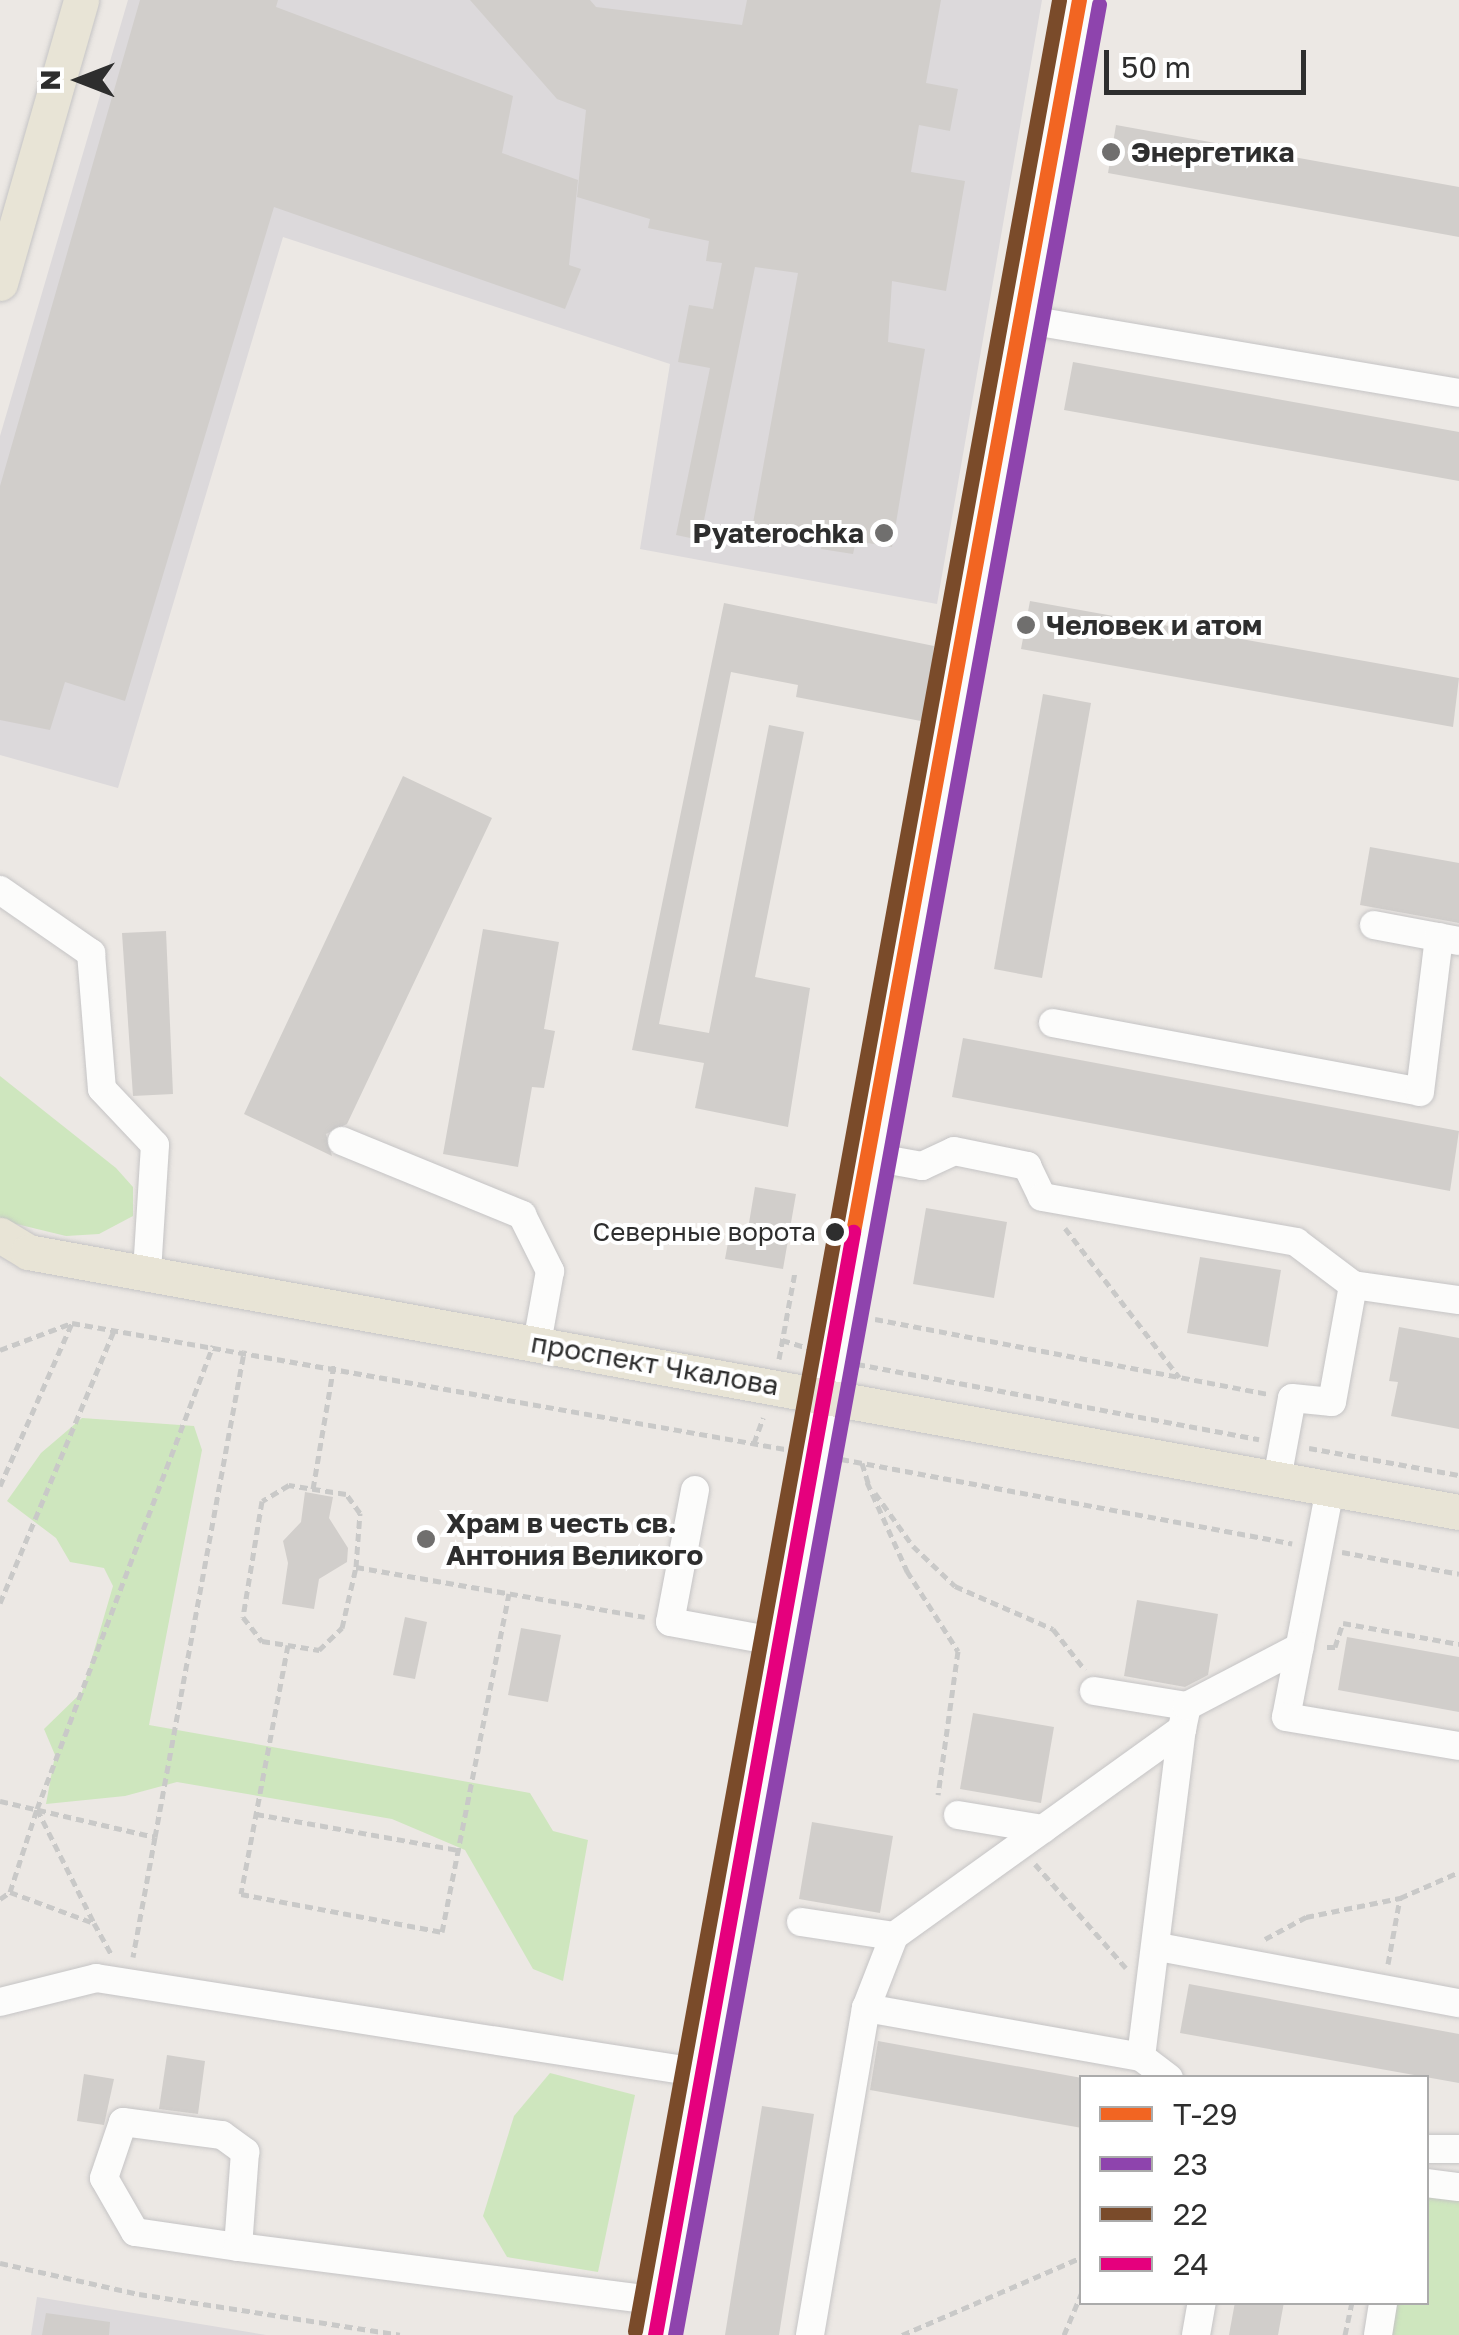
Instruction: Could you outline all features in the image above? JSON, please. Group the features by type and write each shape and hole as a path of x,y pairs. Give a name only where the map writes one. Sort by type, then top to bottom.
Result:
{"main road":[{"path":"0,282 81,0"},
{"name":"проспект Чкалова","path":"9,1248 1459,1512"}],"street":[{"path":"655,2335 1079,0"},
{"path":"1022,319 1459,392"},
{"path":"0,890 92,953 102,1090 155,1145 147,1273"},
{"path":"1053,1024 1420,1092 1449,939 1374,925"},
{"path":"342,1141 522,1214 550,1271 537,1343"},
{"path":"867,1156 922,1166 954,1151 1028,1166 1042,1198 1296,1242 1353,1285 1459,1300"},
{"path":"1277,1478 1292,1398 1332,1402 1353,1285"},
{"path":"1330,1488 1286,1717 1459,1746"},
{"path":"695,1490 670,1622 779,1642"},
{"path":"810,2335 866,2008 894,1936 1043,1829 1184,1718 1300,1647"},
{"path":"1094,1691 1184,1718"},
{"path":"1141,2058 1159,1948 1184,1718"},
{"path":"958,1815 1043,1829"},
{"path":"802,1922 894,1936"},
{"path":"1159,1948 1459,2003"},
{"path":"0,2002 96,1978 702,2073"},
{"path":"866,2008 1141,2058 1166,2075"},
{"path":"238,2247 245,2152 222,2135 123,2122 104,2178 135,2232 238,2247 661,2301"},
{"path":"1429,2149 1459,2150"},
{"path":"1429,2183 1459,2187"},
{"path":"1196,2335 1201,2305"},
{"path":"1378,2335 1383,2305"}],"path":[{"path":"1042,1198 1180,1376"},
{"path":"875,1320 1292,1398"},
{"path":"0,1486 72,1323"},
{"path":"0,1350 72,1323 334,1365 1459,1574"},
{"path":"0,1602 114,1330"},
{"path":"782,1340 830,1355 1459,1476"},
{"path":"0,1899 10,1892 37,1809 213,1346"},
{"path":"130,1975 244,1350"},
{"path":"312,1488 334,1365"},
{"path":"862,1463 907,1571 958,1651 938,1795 958,1815"},
{"path":"868,1482 913,1546 955,1586 1053,1629 1080,1658 1094,1691"},
{"path":"289,1485 346,1494 360,1512 356,1567 342,1628 320,1650 262,1641 242,1617 262,1501 289,1485"},
{"path":"356,1567 670,1622"},
{"path":"288,1645 241,1894 442,1932 509,1594"},
{"path":"1300,1647 1334,1648 1343,1623 1459,1644"},
{"path":"0,1800 155,1837"},
{"path":"37,1809 113,1957"},
{"path":"256,1814 459,1850"},
{"path":"1019,1846 1097,1940 1140,1980 1149,2019"},
{"path":"1227,1960 1306,1916 1400,1898 1459,1872"},
{"path":"10,1892 94,1923"},
{"path":"1383,1989 1400,1898"},
{"path":"902,2335 1079,2258"},
{"path":"0,2263 139,2294 400,2335"},
{"path":"1064,2335 1079,2299"},
{"path":"1345,2335 1351,2305"}],"shaded area":[{"path":"128,0 1042,0 937,604 640,549 670,364 283,237 118,788 0,755 0,436"},
{"path":"37,2297 266,2335 31,2335"}],"green space":[{"path":"0,1076 116,1168 133,1187 133,1216 99,1234 66,1236 0,1220"},
{"path":"82,1418 194,1426 202,1450 149,1725 530,1793 553,1831 588,1840 563,1981 533,1969 465,1850 392,1819 177,1782 125,1796 46,1804 55,1755 44,1729 82,1692 113,1586 104,1568 70,1562 56,1538 7,1501 41,1453"},
{"path":"550,2073 635,2095 598,2272 507,2257 483,2216 514,2116"},
{"path":"1429,2170 1459,2174 1459,2335 1368,2335 1373,2305 1429,2305"}],"building":[{"path":"140,0 278,0 276,7 513,96 502,153 578,180 569,265 581,269 565,309 274,207 125,701 65,682 50,730 0,720 0,486"},
{"path":"470,0 590,0 596,7 742,25 747,0 941,0 926,83 958,89 950,131 919,125 911,172 965,181 946,291 892,281 888,342 925,349 892,547 856,541 853,554 821,549 824,533 753,523 798,273 755,267 700,540 676,535 710,368 678,362 689,305 713,309 722,263 706,261 709,241 648,228 650,219 577,197 586,110 557,99"},
{"path":"1116,125 1459,187 1459,237 1108,173"},
{"path":"1073,362 1459,432 1459,481 1064,410"},
{"path":"1030,601 1459,678 1453,727 1021,649"},
{"path":"724,603 934,646 926,722 796,697 798,685 731,672 659,1024 709,1033 769,725 804,732 755,977 810,988 788,1127 695,1108 704,1063 632,1050"},
{"path":"1043,694 1091,703 1042,978 994,969"},
{"path":"403,776 492,818 347,1124 326,1134 332,1156 244,1114"},
{"path":"1370,847 1459,863 1459,923 1360,905"},
{"path":"483,929 559,942 544,1029 555,1031 544,1088 532,1087 518,1167 443,1154"},
{"path":"166,931 173,1094 133,1096 122,933"},
{"path":"963,1038 1459,1131 1450,1191 952,1097"},
{"path":"755,1187 796,1194 783,1269 725,1259 731,1226 748,1229"},
{"path":"926,1208 1007,1222 994,1298 913,1284"},
{"path":"1200,1257 1281,1270 1268,1347 1187,1333"},
{"path":"1399,1327 1459,1338 1459,1429 1391,1416 1398,1382 1389,1381"},
{"path":"305,1492 333,1497 329,1518 348,1548 347,1562 319,1579 314,1609 282,1604 288,1563 283,1541 301,1522"},
{"path":"1137,1600 1218,1614 1208,1675 1185,1687 1124,1676"},
{"path":"405,1617 427,1622 415,1679 393,1675"},
{"path":"521,1628 561,1635 548,1702 508,1695"},
{"path":"1347,1637 1459,1657 1459,1712 1338,1690"},
{"path":"973,1713 1054,1727 1041,1803 960,1789"},
{"path":"812,1822 893,1836 880,1913 799,1899"},
{"path":"1189,1984 1459,2034 1459,2083 1429,2075 1180,2033"},
{"path":"878,2041 1079,2077 1079,2127 870,2090"},
{"path":"167,2055 205,2061 198,2114 159,2109"},
{"path":"84,2074 114,2079 104,2125 77,2121"},
{"path":"762,2106 814,2114 779,2335 725,2335"},
{"path":"1234,2305 1283,2305 1278,2335 1229,2335"},
{"path":"46,2313 110,2322 109,2335 42,2335"}],"transit line":[{"name":"22","path":"635,2331 1059,0"},
{"name":"Т-29","path":"853,1232 1079,0"},
{"name":"23","path":"675,2335 1099,4"},
{"name":"24","path":"655,2335 853,1232"}],"place":[{"name":"Энергетика","path":"1111,152"},
{"name":"Pyaterochka","path":"884,533"},
{"name":"Человек и атом","path":"1026,625"},
{"name":"Северные ворота","path":"835,1232"},
{"name":"Храм в честь св. Антония Великого","path":"426,1539"}]}
